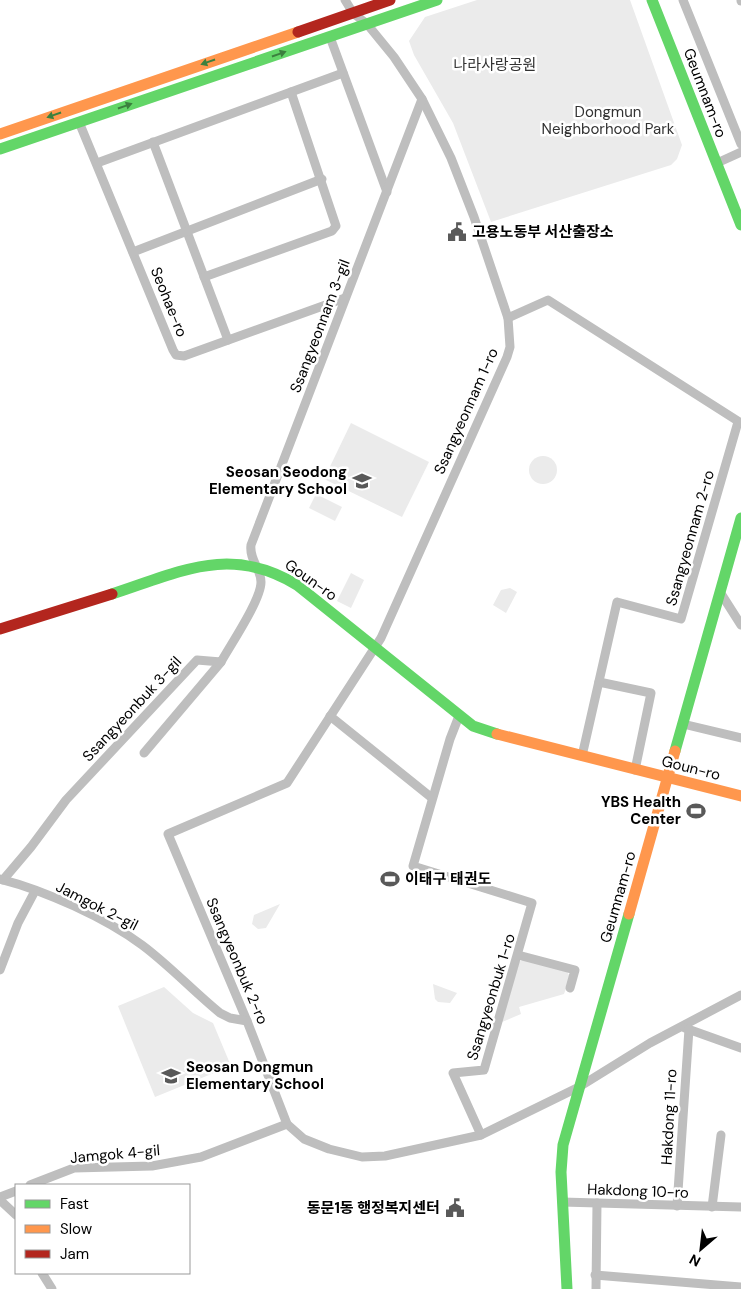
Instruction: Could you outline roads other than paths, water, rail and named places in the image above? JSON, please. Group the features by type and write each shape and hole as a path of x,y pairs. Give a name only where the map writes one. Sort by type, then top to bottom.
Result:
{"street":[{"path":"345,0 353,13"},
{"path":"0,134 390,0"},
{"path":"0,149 437,0"},
{"name":"Geumnam-ro","path":"652,0 741,225"},
{"path":"683,0 741,144"},
{"name":"Ssangyeonnam 1-ro","path":"330,716 375,648 510,347 508,318 451,158 422,99 394,57 367,24 353,13"},
{"path":"330,37 387,192"},
{"path":"97,163 343,73"},
{"path":"204,277 332,232 336,223 292,92"},
{"name":"Ssangyeonnam 3-gil","path":"255,565 251,554 252,543 422,99"},
{"name":"Seohae-ro","path":"79,122 176,354 184,356 345,298"},
{"path":"153,142 228,340"},
{"path":"717,163 741,152"},
{"path":"132,252 322,179"},
{"name":"Ssangyeonnam 2-ro","path":"508,318 548,300 739,422 681,619 617,602 582,756"},
{"name":"Geumnam-ro","path":"567,1289 562,1202 562,1153 579,1087 741,518"},
{"name":"Goun-ro","path":"0,629 203,566 230,562 255,565 274,571 292,582 459,716 486,731 741,796"},
{"path":"144,753 221,662 259,593 261,578 255,565"},
{"path":"720,592 741,625"},
{"name":"Ssangyeonbuk 3-gil","path":"1,880 31,847 66,800 197,660 221,662"},
{"path":"599,682 651,693 635,770"},
{"path":"330,716 432,798 459,716"},
{"name":"Ssangyeonbuk 2-ro","path":"330,716 287,783 168,834 247,1021 287,1124 296,1134 309,1142 362,1157 394,1155 481,1135 579,1087"},
{"path":"683,724 741,738"},
{"name":"Ssangyeonbuk 1-ro","path":"432,798 413,866 532,903 484,1070 454,1073 481,1135"},
{"name":"Jamgok 2-gil","path":"1,880 35,891 109,924 142,945 220,1013 230,1018 247,1021"},
{"path":"0,970 18,923 35,891"},
{"path":"518,955 575,970 570,988"},
{"path":"579,1087 650,1043 686,1028 741,995"},
{"path":"686,1028 741,1048"},
{"name":"Hakdong 11-ro","path":"677,1206 686,1028"},
{"name":"Jamgok 4-gil","path":"33,1184 74,1168 152,1166 201,1157 287,1124"},
{"path":"712,1207 722,1135"},
{"path":"15,1191 0,1198 15,1214"},
{"name":"Hakdong 10-ro","path":"562,1202 741,1207"},
{"path":"596,1289 597,1204"},
{"path":"43,1274 52,1289"},
{"path":"595,1275 660,1285 740,1288 741,1283"}],"place":[{"name":"고용노동부 서산출장소","path":"457,232"},
{"name":"Seosan Seodong Elementary School","path":"362,481"},
{"name":"YBS Health Center","path":"696,811"},
{"name":"이태구 태권도","path":"390,879"},
{"name":"Seosan Dongmun Elementary School","path":"171,1076"},
{"name":"동문1동 행정복지센터","path":"455,1208"}],"park label":[{"name":"나라사랑공원","path":"495,65"},
{"name":"Dongmun Neighborhood Park","path":"608,120"}]}
